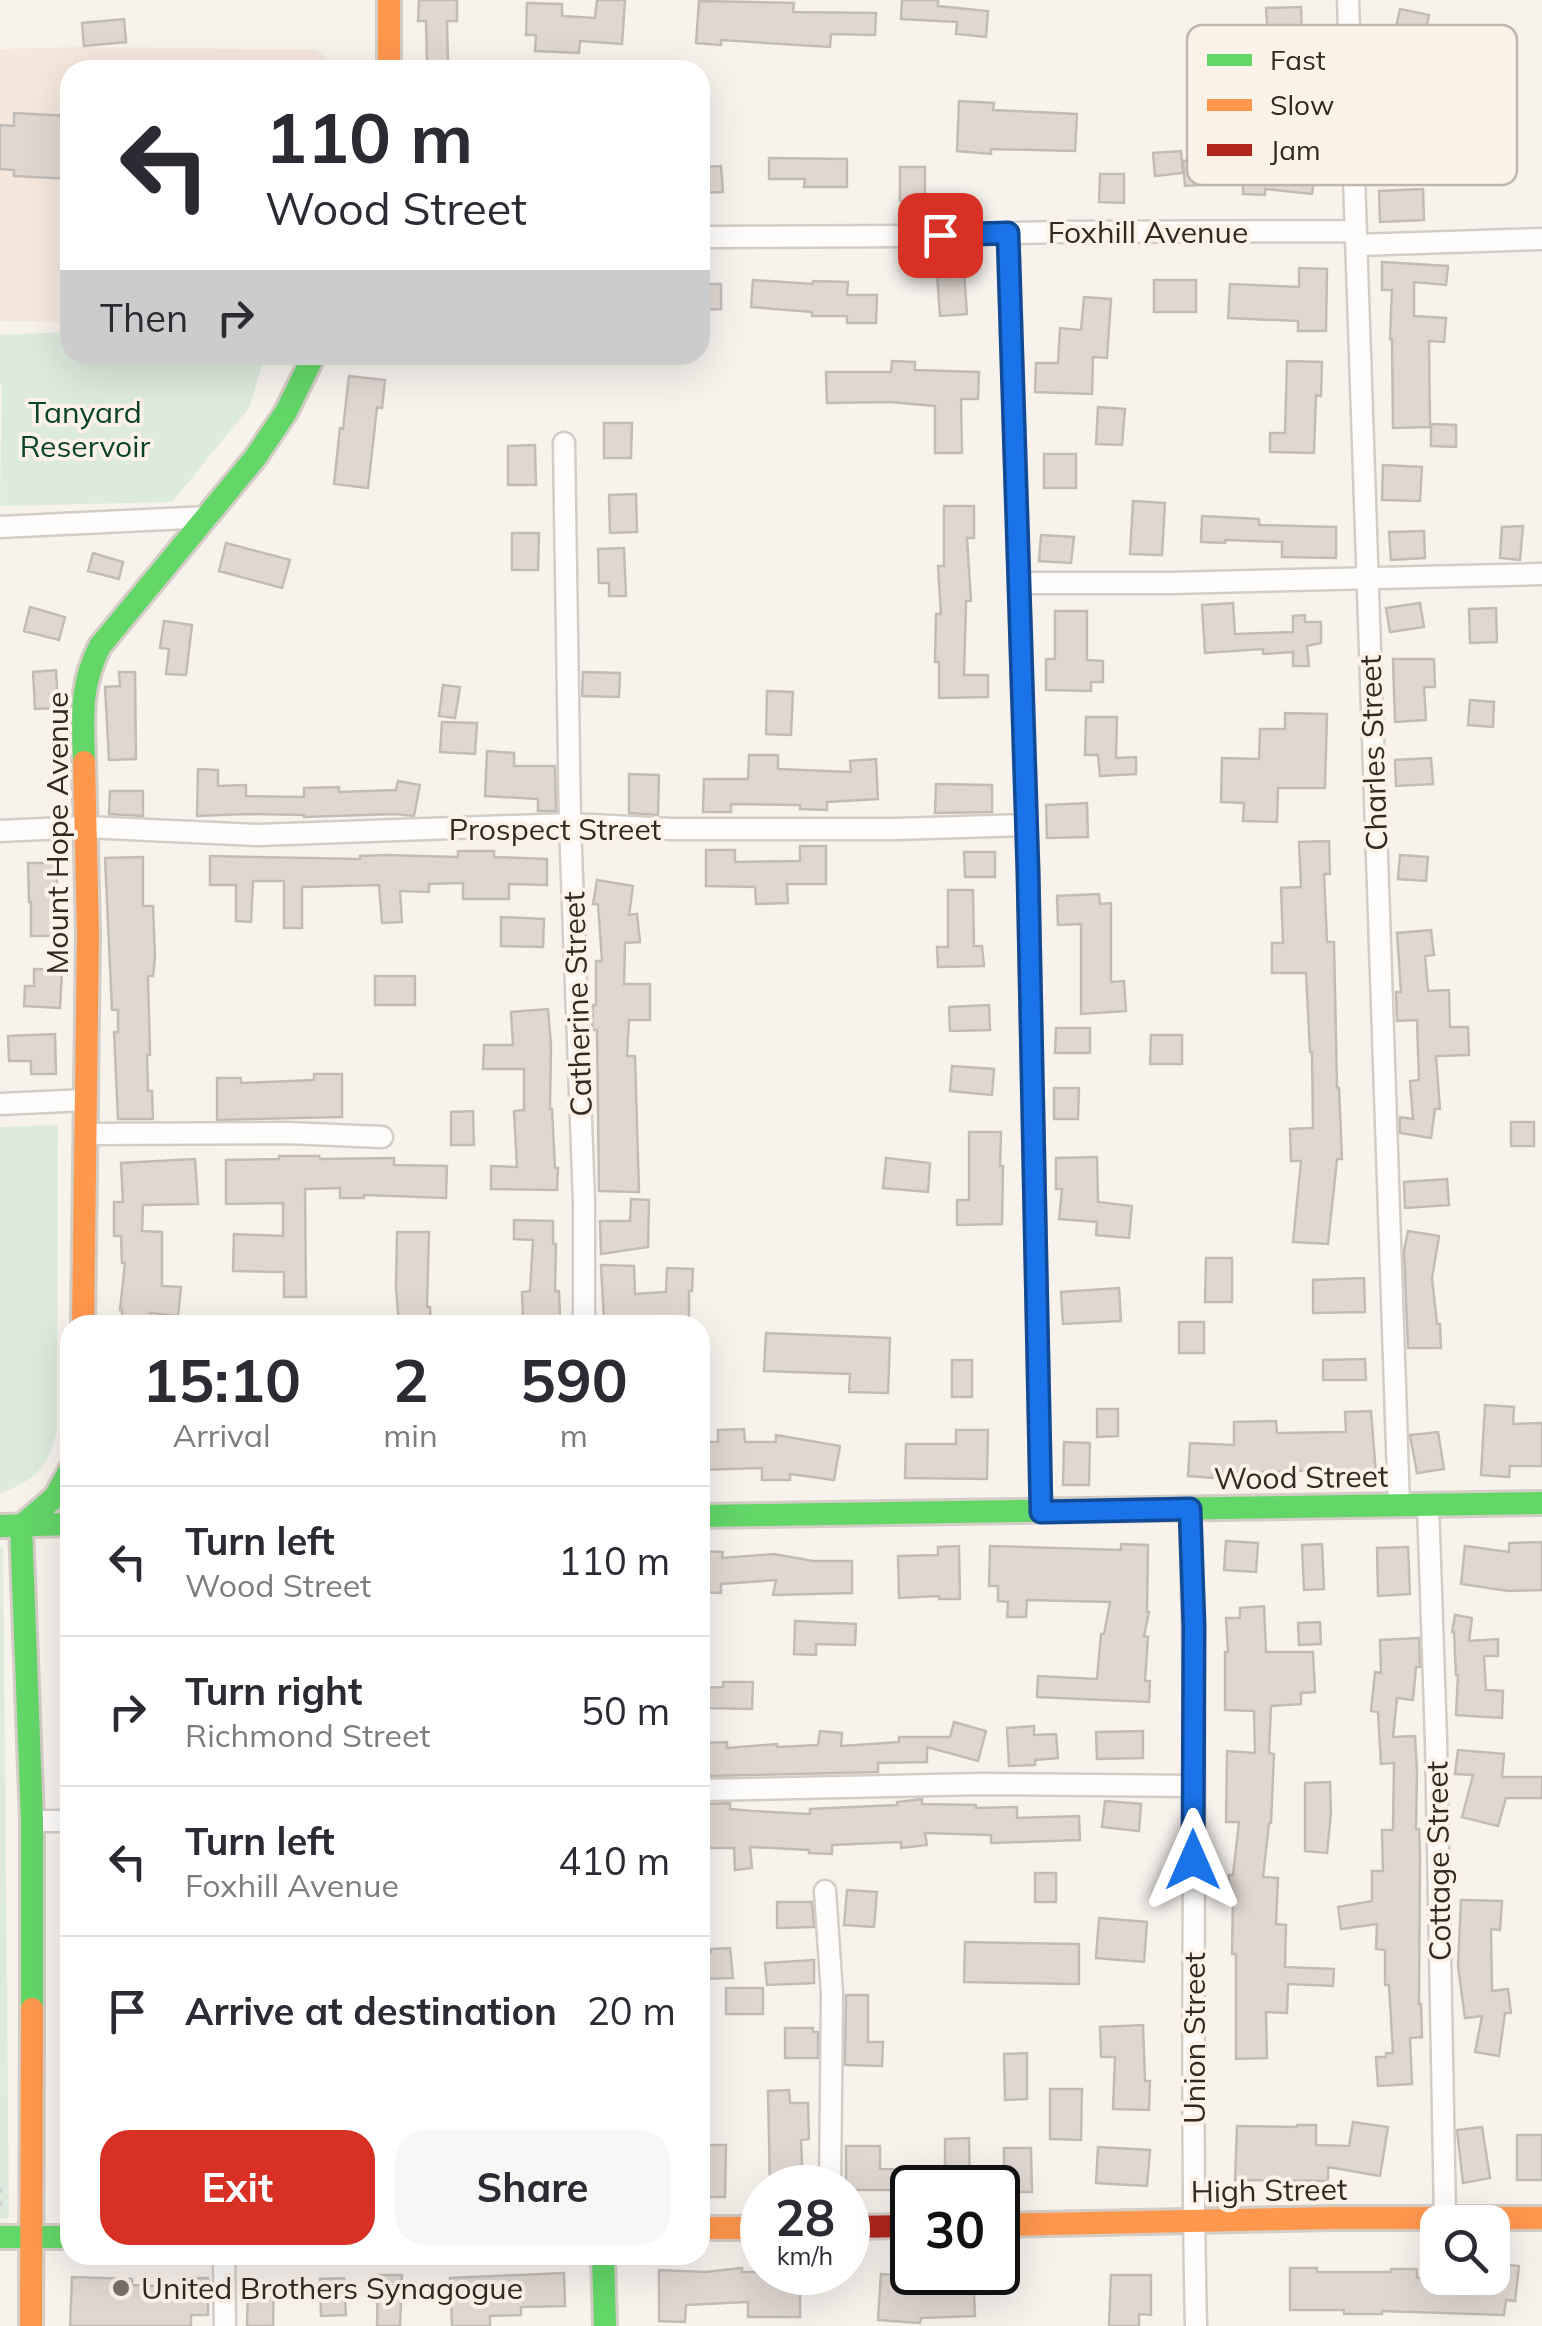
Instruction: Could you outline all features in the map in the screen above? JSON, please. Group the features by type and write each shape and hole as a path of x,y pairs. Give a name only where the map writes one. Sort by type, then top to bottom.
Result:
{"street":[{"path":"389,0 390,60"},
{"name":"Charles Street","path":"1348,0 1349,25"},
{"name":"Charles Street","path":"1354,185 1398,1506"},
{"path":"1008,233 1028,872 1041,1512"},
{"name":"Foxhill Avenue","path":"710,237 1008,233 1542,239"},
{"name":"Mount Hope Avenue","path":"83,1315 88,934 83,696 89,667 100,646 282,420 309,365"},
{"name":"Catherine Street","path":"564,443 584,1315"},
{"path":"0,527 208,516"},
{"path":"1020,584 1542,574"},
{"name":"Prospect Street","path":"0,831 85,828 258,835 570,824 671,830 1025,825"},
{"path":"0,1104 87,1100"},
{"path":"86,1134 382,1137"},
{"path":"10,1526 56,1497 60,1489"},
{"name":"Wood Street","path":"710,1516 1542,1503"},
{"name":"Cottage Street","path":"1428,1504 1445,2205"},
{"name":"Union Street","path":"1190,1509 1194,1626 1196,2326"},
{"path":"10,1526 60,1524"},
{"path":"10,1526 32,1820 30,2326"},
{"path":"710,1790 980,1784 1193,1786"},
{"path":"32,1820 60,1821"},
{"path":"825,1890 832,1994 830,2165"},
{"name":"High Street","path":"1020,2225 1420,2217"},
{"name":"High Street","path":"1510,2218 1542,2218"},
{"path":"1,2226 30,2237 60,2237"},
{"path":"710,2228 740,2228"},
{"path":"224,2265 225,2326"},
{"path":"603,2265 605,2326"}],"path":[{"path":"0,2188 1,2226"}],"shaded area":[{"path":"0,49 316,50 329,60 60,60 60,322 0,321"}],"green space":[{"name":"Tanyard Reservoir","path":"60,332 60,365 262,365 249,408 172,502 0,506 0,335"},
{"path":"58,1125 57,1431 50,1454 38,1471 22,1484 0,1493 0,1127"},
{"path":"0,1547 9,2218 0,2219"}],"building":[{"path":"419,0 457,0 457,21 447,21 448,60 427,60 426,21 418,21"},
{"path":"597,0 625,0 622,44 580,41 579,53 535,51 536,35 526,35 527,3 562,4 562,16 595,18"},
{"path":"902,0 938,0 938,6 988,11 986,37 956,34 957,22 901,19"},
{"path":"699,1 794,3 793,12 876,13 875,35 831,34 830,47 721,40 721,45 696,43"},
{"path":"1301,7 1302,25 1267,25 1266,8"},
{"path":"1400,9 1429,15 1427,25 1396,25"},
{"path":"124,19 126,42 84,46 82,23"},
{"path":"959,101 994,103 993,110 1077,114 1075,151 957,151"},
{"path":"14,113 60,115 60,178 14,176 14,170 0,169 0,125 14,126"},
{"path":"1181,151 1183,173 1155,176 1153,153"},
{"path":"769,158 847,159 847,187 804,187 805,179 769,179"},
{"path":"1183,161 1187,161 1187,185 1200,185 1185,186"},
{"path":"721,166 723,192 710,193 710,167"},
{"path":"900,167 925,167 925,202 900,201"},
{"path":"1100,174 1124,174 1124,203 1099,202"},
{"path":"1243,185 1313,185 1312,194 1265,189 1265,195 1243,194"},
{"path":"1423,189 1424,220 1380,222 1379,191"},
{"path":"1382,262 1448,266 1446,285 1414,282 1414,316 1446,318 1444,342 1429,341 1430,427 1393,428 1392,290 1382,290"},
{"path":"1299,268 1327,269 1326,331 1298,331 1298,321 1228,318 1230,284 1299,287"},
{"path":"964,271 967,314 940,316 937,273"},
{"path":"753,280 848,282 847,295 877,295 876,323 847,323 847,316 812,316 812,312 751,307"},
{"path":"1154,280 1196,280 1196,312 1154,312"},
{"path":"710,284 721,284 721,309 710,310"},
{"path":"1084,297 1111,299 1107,358 1093,357 1092,394 1035,392 1036,363 1058,363 1060,328 1081,330"},
{"path":"892,361 915,362 915,370 979,372 978,399 961,399 962,453 935,453 935,406 827,403 826,372 891,372"},
{"path":"1287,361 1322,362 1321,396 1316,395 1314,453 1270,452 1270,433 1285,433"},
{"path":"349,376 385,380 382,408 377,407 368,488 334,484"},
{"path":"1098,407 1125,409 1122,445 1096,444"},
{"path":"604,423 632,423 631,458 604,458"},
{"path":"1431,424 1456,425 1456,447 1431,446"},
{"path":"535,445 536,485 508,485 508,446"},
{"path":"1044,454 1076,454 1076,488 1044,488"},
{"path":"1383,465 1422,467 1420,501 1382,500"},
{"path":"636,494 637,532 610,533 609,495"},
{"path":"1133,501 1165,503 1162,555 1130,554"},
{"path":"944,506 974,506 974,538 967,538 971,601 966,601 964,675 988,675 988,697 939,698 936,614 941,614 938,566 944,566"},
{"path":"1202,516 1259,519 1259,525 1336,527 1336,558 1282,557 1282,542 1201,542"},
{"path":"1523,526 1520,560 1500,558 1502,527"},
{"path":"1424,531 1425,558 1391,560 1389,532"},
{"path":"512,533 539,533 538,570 512,570"},
{"path":"1041,535 1074,537 1071,563 1039,561"},
{"path":"226,543 290,560 282,588 219,571"},
{"path":"624,548 626,596 609,596 609,583 599,583 598,549"},
{"path":"93,553 123,562 119,579 88,571"},
{"path":"1233,603 1235,634 1293,632 1293,616 1305,615 1305,622 1321,622 1321,643 1307,646 1309,666 1293,666 1293,652 1263,654 1263,649 1205,653 1202,605"},
{"path":"1420,603 1424,627 1390,632 1386,608"},
{"path":"30,607 65,617 59,640 24,631"},
{"path":"1496,608 1497,642 1470,643 1469,609"},
{"path":"1055,611 1087,611 1087,660 1103,661 1103,682 1091,682 1091,691 1046,690 1046,659 1055,659"},
{"path":"164,621 192,625 186,675 166,674 169,649 160,648"},
{"path":"1393,659 1434,659 1435,687 1424,687 1426,720 1395,722"},
{"path":"56,670 58,708 35,709 33,672"},
{"path":"119,672 135,672 136,759 109,760 105,687 120,686"},
{"path":"583,672 620,673 619,697 582,696"},
{"path":"443,685 460,687 455,718 439,716"},
{"path":"767,691 793,692 791,735 766,734"},
{"path":"1470,700 1494,702 1493,727 1468,725"},
{"path":"1285,713 1327,714 1325,788 1278,788 1277,822 1243,821 1244,803 1221,802 1222,758 1259,759 1260,729 1285,729"},
{"path":"1086,717 1117,717 1116,758 1136,757 1136,774 1100,776 1098,755 1085,755"},
{"path":"442,722 477,723 475,754 440,752"},
{"path":"487,751 514,753 514,766 555,766 556,811 538,811 538,799 485,796"},
{"path":"749,755 778,755 778,769 851,772 850,761 876,759 878,799 827,802 827,810 800,809 800,805 731,804 731,812 703,812 704,779 748,779"},
{"path":"1431,758 1433,784 1396,786 1395,760"},
{"path":"198,769 218,770 218,786 246,785 246,796 304,797 304,788 339,787 339,792 396,790 398,781 420,785 414,816 197,816"},
{"path":"629,774 659,775 658,815 629,813"},
{"path":"936,784 992,785 992,812 935,813"},
{"path":"110,791 143,791 143,816 109,814"},
{"path":"1087,803 1088,837 1047,838 1046,805"},
{"path":"1329,841 1330,874 1324,874 1327,942 1334,942 1342,1159 1337,1159 1328,1244 1293,1242 1301,1161 1291,1161 1290,1129 1313,1128 1312,1052 1306,973 1272,973 1272,943 1283,943 1281,888 1301,887 1299,842"},
{"path":"800,846 826,846 826,884 787,884 788,903 756,904 755,887 706,886 706,850 735,850 735,862 800,861"},
{"path":"458,851 494,851 494,857 547,859 547,885 509,884 509,899 463,899 463,883 429,884 429,892 400,891 402,922 382,923 379,885 302,887 302,928 284,928 284,881 253,881 251,922 236,921 236,885 210,885 210,856 360,859 386,855 458,857"},
{"path":"964,852 995,852 995,877 965,877"},
{"path":"1400,855 1428,857 1426,881 1398,879"},
{"path":"143,857 143,906 153,906 155,958 153,976 148,976 147,1055 153,1119 118,1119 114,1032 118,1032 118,1010 112,1010 105,858"},
{"path":"28,863 57,863 57,919 62,919 61,936 31,936"},
{"path":"597,880 633,886 629,915 637,914 640,942 625,943 624,984 650,984 650,1020 629,1020 627,1056 635,1056 639,1192 599,1191 597,1030 592,1030 596,961 602,961 598,904 593,904"},
{"path":"948,890 973,890 974,946 982,946 984,966 938,967 937,947 948,947"},
{"path":"1099,894 1100,904 1111,903 1111,982 1124,981 1126,1011 1081,1014 1081,924 1058,925 1057,896"},
{"path":"501,917 544,919 543,947 501,946"},
{"path":"1431,930 1434,955 1425,956 1428,991 1449,990 1450,1027 1468,1027 1469,1055 1436,1056 1440,1109 1435,1109 1431,1138 1400,1133 1400,1117 1413,1119 1410,1081 1419,1080 1417,1020 1397,1021 1396,992 1401,992 1397,933"},
{"path":"34,969 62,970 60,1008 24,1006 25,986 34,986"},
{"path":"375,976 415,976 415,1005 375,1005"},
{"path":"989,1005 990,1030 950,1031 949,1007"},
{"path":"548,1009 557,1190 491,1189 491,1166 517,1167 514,1111 524,1110 524,1069 483,1069 484,1045 513,1045 511,1012"},
{"path":"1056,1028 1090,1028 1090,1053 1055,1053"},
{"path":"55,1034 56,1074 31,1074 31,1061 9,1061 8,1036"},
{"path":"1151,1035 1182,1035 1182,1064 1150,1064"},
{"path":"952,1066 994,1069 992,1095 950,1091"},
{"path":"314,1074 342,1074 342,1117 217,1120 217,1078 241,1078 241,1083 314,1080"},
{"path":"1054,1088 1079,1088 1078,1119 1054,1119"},
{"path":"473,1111 474,1145 451,1145 451,1112"},
{"path":"1511,1122 1534,1122 1534,1146 1511,1146"},
{"path":"969,1132 1001,1132 1002,1224 957,1225 957,1200 969,1200"},
{"path":"279,1156 394,1158 394,1165 447,1166 446,1198 340,1198 340,1188 305,1189 306,1297 284,1297 284,1272 233,1271 234,1234 283,1236 283,1203 226,1204 226,1160"},
{"path":"1097,1157 1098,1202 1132,1206 1129,1238 1096,1235 1097,1222 1059,1219 1062,1189 1056,1189 1056,1158"},
{"path":"886,1158 930,1163 928,1192 883,1188"},
{"path":"195,1159 198,1204 143,1205 142,1231 162,1232 162,1286 181,1287 178,1315 122,1315 120,1310 125,1263 121,1236 114,1236 114,1202 123,1202 121,1163"},
{"path":"1447,1179 1449,1205 1405,1208 1404,1182"},
{"path":"631,1199 649,1200 648,1247 601,1254 600,1221 630,1221"},
{"path":"514,1220 553,1221 555,1291 559,1291 560,1315 523,1315 522,1292 530,1291 533,1240 514,1239"},
{"path":"1408,1231 1439,1236 1432,1278 1441,1348 1408,1348 1404,1251"},
{"path":"397,1232 429,1232 427,1307 430,1315 398,1315"},
{"path":"1206,1258 1232,1258 1232,1302 1205,1302"},
{"path":"601,1265 634,1266 635,1294 666,1292 667,1268 693,1269 689,1315 604,1315"},
{"path":"1364,1278 1365,1312 1313,1313 1313,1280"},
{"path":"1119,1288 1121,1321 1063,1324 1061,1292"},
{"path":"1179,1322 1204,1322 1204,1353 1179,1353"},
{"path":"766,1333 890,1338 888,1393 849,1392 850,1374 764,1371"},
{"path":"1365,1359 1366,1380 1323,1380 1323,1360"},
{"path":"952,1360 972,1360 972,1397 952,1397"},
{"path":"1485,1405 1514,1407 1513,1424 1542,1423 1542,1466 1510,1466 1509,1477 1481,1475"},
{"path":"1097,1409 1118,1409 1118,1436 1097,1437"},
{"path":"1371,1411 1376,1474 1299,1471 1213,1473 1213,1478 1188,1476 1190,1443 1234,1445 1234,1422 1276,1421 1277,1433 1346,1432 1345,1412"},
{"path":"744,1429 745,1442 776,1442 776,1435 840,1446 834,1480 790,1474 790,1480 762,1480 762,1468 710,1470 710,1442 718,1442 718,1430"},
{"path":"956,1430 988,1430 987,1479 905,1478 906,1444 956,1444"},
{"path":"1438,1432 1444,1469 1417,1473 1410,1435"},
{"path":"1064,1442 1090,1443 1089,1485 1063,1485"},
{"path":"1226,1541 1258,1543 1256,1572 1224,1570"},
{"path":"1542,1542 1542,1590 1509,1591 1461,1584 1465,1546 1509,1552 1509,1543"},
{"path":"1121,1544 1148,1545 1149,1612 1144,1636 1148,1637 1145,1681 1150,1681 1149,1702 1037,1697 1038,1676 1097,1679 1101,1634 1110,1602 1027,1600 1026,1617 1007,1617 1008,1602 998,1601 998,1586 989,1586 990,1546 1121,1550"},
{"path":"1322,1544 1324,1589 1304,1590 1302,1545"},
{"path":"959,1546 960,1599 899,1598 898,1556 938,1555 938,1547"},
{"path":"1408,1547 1410,1594 1378,1596 1377,1548"},
{"path":"710,1551 723,1552 722,1558 774,1554 813,1561 852,1561 852,1593 773,1595 776,1580 721,1584 721,1593 710,1592"},
{"path":"1264,1606 1266,1652 1313,1652 1315,1692 1301,1693 1301,1704 1271,1706 1271,1823 1263,1877 1278,1878 1276,1924 1286,1925 1285,1967 1334,1969 1333,1986 1288,1984 1287,2013 1266,2012 1267,2058 1236,2059 1236,1954 1232,1954 1233,1899 1228,1899 1239,1822 1226,1822 1227,1751 1255,1753 1254,1711 1225,1710 1226,1618 1240,1618 1240,1608"},
{"path":"1455,1615 1472,1618 1469,1641 1498,1639 1498,1656 1484,1656 1486,1690 1503,1691 1502,1718 1456,1715 1458,1675 1452,1632"},
{"path":"795,1621 856,1624 855,1645 816,1644 816,1655 794,1654"},
{"path":"1320,1622 1321,1644 1299,1645 1298,1623"},
{"path":"1419,1638 1420,1667 1416,1667 1413,1700 1397,1698 1393,1737 1415,1736 1422,2037 1410,2038 1412,2084 1378,2086 1376,2057 1393,2053 1385,1950 1376,1949 1377,1924 1341,1929 1338,1907 1372,1901 1372,1871 1383,1871 1382,1830 1393,1830 1394,1763 1381,1764 1378,1712 1371,1711 1375,1672 1381,1673 1380,1640"},
{"path":"723,1682 753,1682 752,1709 710,1708 710,1688 723,1687"},
{"path":"954,1722 986,1731 978,1761 927,1747 927,1762 878,1763 878,1772 710,1776 710,1743 727,1742 727,1748 818,1745 820,1731 842,1733 841,1746 899,1742 899,1737 950,1737"},
{"path":"1034,1726 1034,1735 1056,1734 1058,1758 1035,1760 1035,1765 1009,1766 1007,1728"},
{"path":"1143,1731 1143,1758 1097,1759 1096,1732"},
{"path":"1458,1750 1504,1754 1502,1777 1542,1777 1542,1798 1506,1798 1498,1826 1462,1817 1473,1775 1455,1774"},
{"path":"1330,1782 1327,1853 1305,1851 1305,1783"},
{"path":"922,1799 922,1804 1017,1807 1017,1818 1079,1816 1080,1840 991,1843 991,1835 925,1833 927,1845 832,1845 832,1854 750,1847 752,1868 735,1870 734,1848 710,1848 710,1804 730,1803 730,1809 810,1814 810,1809"},
{"path":"1105,1801 1141,1804 1139,1831 1102,1827"},
{"path":"1035,1873 1056,1873 1056,1902 1035,1902"},
{"path":"847,1890 877,1892 874,1927 844,1925"},
{"path":"1461,1900 1502,1901 1500,1930 1491,1929 1492,1991 1508,1989 1511,2013 1505,2013 1499,2056 1475,2052 1482,2016 1465,2018 1458,1966"},
{"path":"777,1902 812,1902 814,1927 777,1928"},
{"path":"1099,1918 1147,1922 1144,1962 1096,1958"},
{"path":"965,1942 1079,1944 1079,1984 964,1982"},
{"path":"730,1948 733,1978 710,1979 711,1949"},
{"path":"814,1960 814,1983 767,1985 765,1963"},
{"path":"726,1988 763,1988 763,2014 726,2014"},
{"path":"846,1995 868,1995 868,2042 883,2042 882,2066 845,2065"},
{"path":"1143,2025 1145,2081 1150,2081 1149,2110 1113,2109 1115,2057 1101,2057 1100,2027"},
{"path":"785,2028 813,2028 813,2032 818,2032 818,2058 785,2058"},
{"path":"1027,2053 1027,2099 1005,2100 1004,2054"},
{"path":"1050,2089 1082,2089 1081,2140 1050,2139"},
{"path":"789,2090 790,2103 808,2103 809,2139 801,2140 802,2165 770,2165 768,2091"},
{"path":"1353,2122 1388,2127 1380,2176 1328,2167 1328,2181 1235,2180 1237,2126 1316,2125 1316,2145 1349,2146"},
{"path":"1482,2127 1490,2178 1463,2183 1457,2130"},
{"path":"1517,2135 1542,2135 1542,2180 1517,2180"},
{"path":"969,2138 970,2165 945,2165 945,2139"},
{"path":"710,2145 726,2145 725,2197 710,2197"},
{"path":"846,2146 880,2146 880,2169 890,2169 890,2190 870,2190 870,2165 846,2165"},
{"path":"1098,2147 1150,2150 1147,2186 1096,2183"},
{"path":"1004,2148 1031,2148 1032,2192 1020,2192 1020,2165 1004,2165"},
{"path":"1510,2265 1519,2266 1515,2301 1506,2300 1504,2315 1290,2310 1290,2268 1317,2268 1317,2272 1417,2269 1420,2295 1510,2295"},
{"path":"740,2268 740,2295 800,2295 800,2317 748,2317 748,2302 686,2305 685,2322 659,2321 659,2270 705,2272"},
{"path":"564,2273 565,2306 521,2307 521,2315 490,2316 490,2326 452,2326 450,2278"},
{"path":"881,2274 890,2275 890,2295 974,2295 975,2316 921,2318 920,2323 878,2320"},
{"path":"378,2275 402,2275 400,2326 377,2326"},
{"path":"1111,2275 1151,2275 1151,2315 1139,2314 1139,2326 1109,2326"},
{"path":"72,2277 132,2279 132,2285 181,2287 181,2278 208,2278 208,2315 191,2315 191,2326 70,2326"},
{"path":"344,2278 346,2315 321,2316 320,2279"},
{"path":"248,2282 274,2283 273,2326 247,2326"}],"traffic: fast":[{"path":"84,762 85,689 100,646 255,458 286,412 309,365"},
{"path":"32,2009 32,1821 21,1526 60,1488"},
{"path":"710,1516 1542,1503"},
{"path":"0,1526 60,1524"},
{"path":"0,2237 60,2237"},
{"path":"603,2265 605,2326"}],"traffic: slow":[{"path":"389,0 389,60"},
{"path":"83,1315 88,934 84,762"},
{"path":"31,2326 32,2009"},
{"path":"1020,2225 1542,2218"},
{"path":"710,2228 740,2228"}],"traffic: jam":[{"path":"870,2227 890,2226"}],"place":[{"name":"United Brothers Synagogue","path":"121,2288"}],"route":[{"path":"940,235 1008,233 1028,872 1041,1512 1190,1509 1193,1860"}]}
